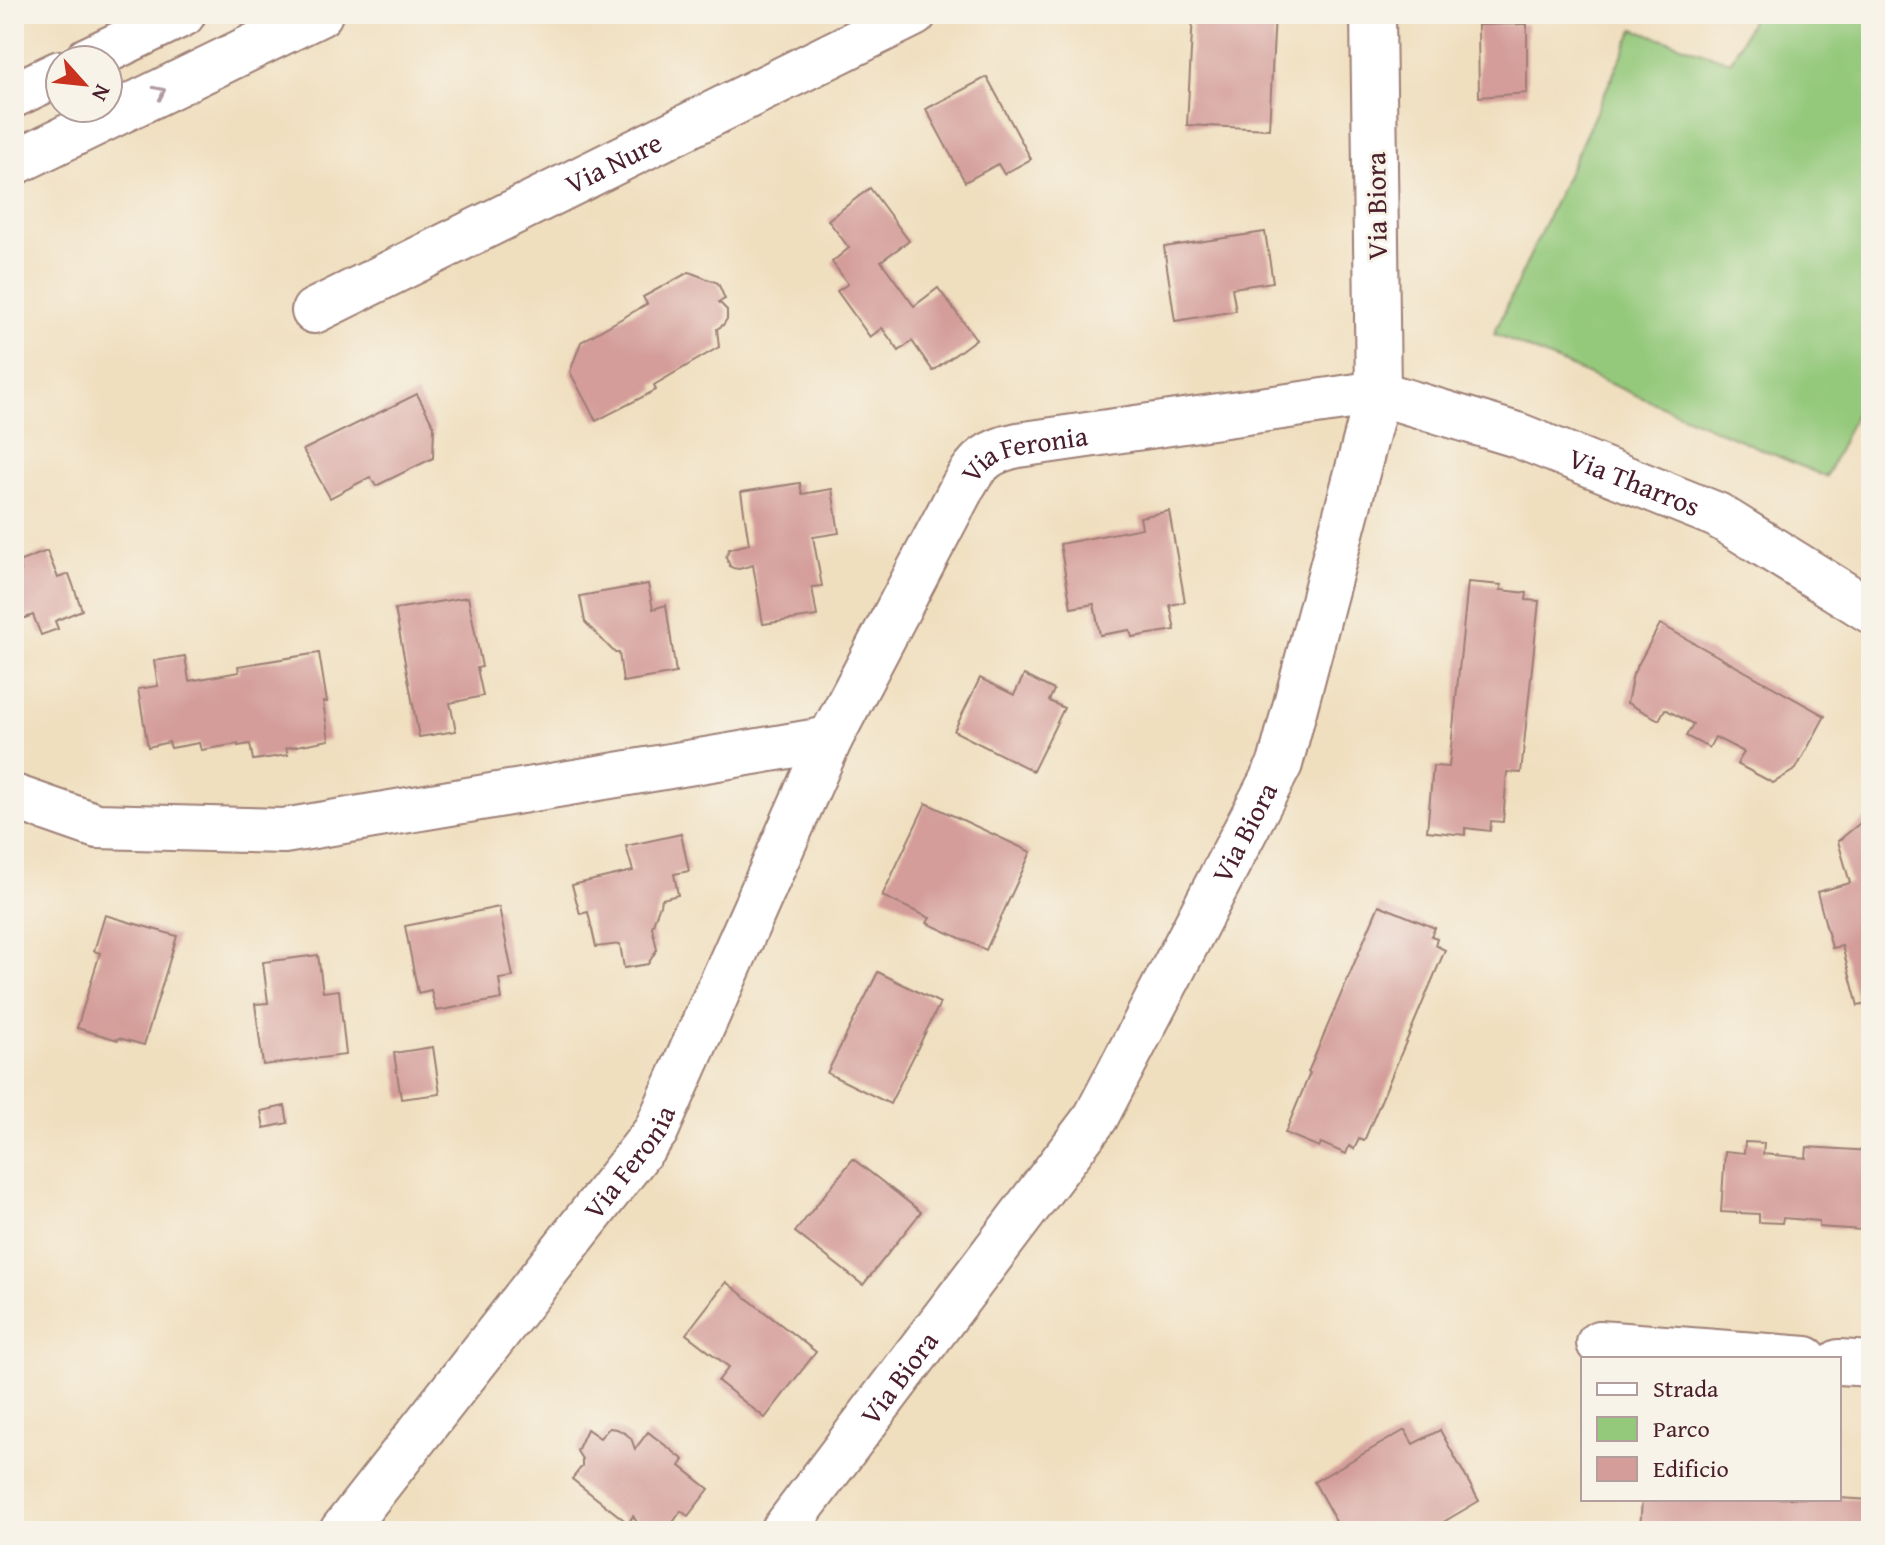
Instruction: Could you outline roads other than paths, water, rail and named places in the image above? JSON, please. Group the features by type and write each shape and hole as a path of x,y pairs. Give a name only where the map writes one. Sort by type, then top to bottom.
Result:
{"street":[{"path":"120,44 183,14"},
{"path":"14,163 320,14"},
{"name":"Via Nure","path":"314,311 914,14"},
{"name":"Via Biora","path":"783,1531 1096,1117 1280,764 1378,393 1373,14"},
{"path":"14,95 44,81"},
{"name":"Via Tharros","path":"1378,393 1517,435 1717,515 1871,611"},
{"name":"Via Feronia","path":"342,1531 656,1131 830,739 973,469 987,455 1002,448 1378,393"},
{"path":"14,797 97,826 284,831 830,739"},
{"path":"1599,1343 1780,1357"},
{"path":"1841,1362 1871,1364"}]}
